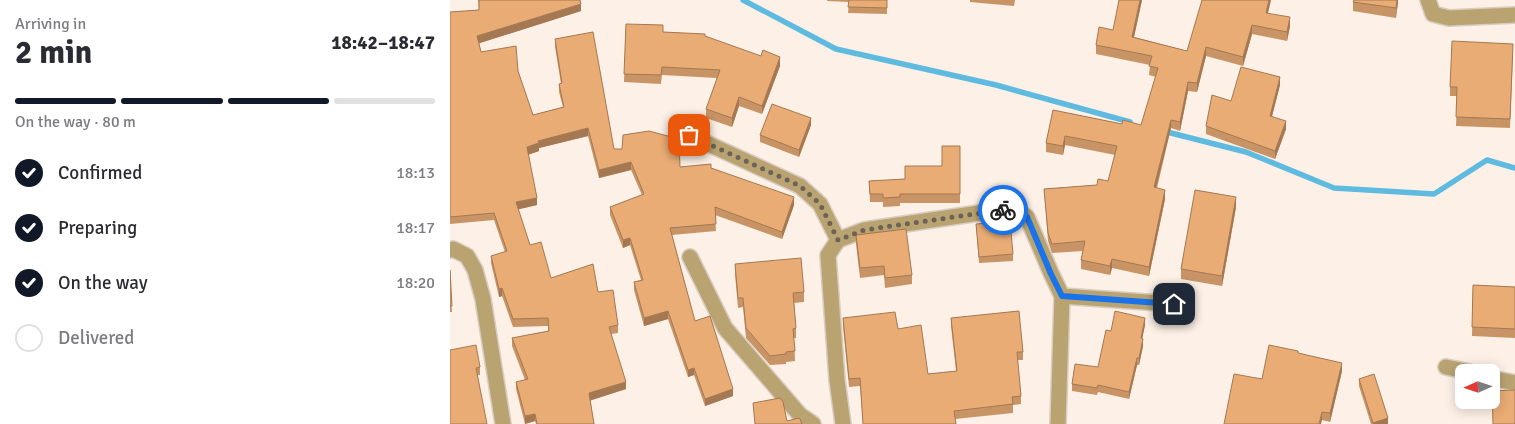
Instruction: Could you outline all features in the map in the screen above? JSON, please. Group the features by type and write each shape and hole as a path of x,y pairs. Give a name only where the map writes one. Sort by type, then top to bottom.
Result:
{"street":[{"path":"1428,0 1434,14 1449,18 1515,15"},
{"path":"689,135 800,186 820,204 838,240"},
{"path":"844,424 837,380 828,255 838,240 864,230 1013,208 1027,217 1062,296 1058,424"},
{"path":"450,250 467,256 475,270 483,299 503,424"},
{"path":"690,257 725,328 800,415 813,424"},
{"path":"1062,296 1174,304"},
{"path":"1446,367 1455,369"},
{"path":"1500,380 1515,383"}],"building":[{"path":"479,0 580,0 581,4 477,36 481,52 516,46 518,71 533,115 564,107 559,84 562,83 555,39 593,32 614,149 622,149 623,135 649,131 679,139 680,167 711,164 711,168 794,197 782,232 715,207 716,224 670,228 695,321 710,316 733,389 705,399 694,368 688,370 668,311 644,318 634,282 643,280 630,238 623,240 610,207 644,194 631,162 599,170 588,128 538,141 539,143 527,147 537,198 516,202 530,245 541,242 551,278 593,264 598,292 613,290 618,325 609,327 626,382 589,393 594,424 537,424 535,414 525,416 516,382 528,379 512,338 549,331 548,318 513,319 502,288 499,289 491,256 507,251 494,213 450,217 450,12 479,10"},
{"path":"849,0 887,0 887,8 848,7"},
{"path":"1119,0 1140,0 1132,37 1187,51 1202,0 1269,0 1266,13 1290,17 1287,32 1252,25 1243,57 1206,47 1197,83 1188,82 1180,122 1171,120 1154,187 1165,190 1149,267 1112,259 1110,266 1081,260 1085,241 1052,244 1048,233 1044,189 1097,185 1098,179 1108,181 1117,146 1065,136 1063,146 1046,143 1053,110 1122,124 1123,120 1141,125 1158,68 1149,66 1152,56 1096,45 1099,27 1113,30"},
{"path":"1354,0 1397,0 1396,8 1353,2"},
{"path":"626,24 663,25 663,32 705,34 705,36 761,56 763,50 780,57 762,106 739,97 732,118 706,109 720,70 662,67 661,75 624,74"},
{"path":"1452,41 1513,44 1510,119 1456,117 1457,87 1450,87"},
{"path":"1241,67 1280,77 1270,116 1286,121 1275,151 1206,126 1212,95 1231,101"},
{"path":"772,104 811,118 799,150 760,135"},
{"path":"942,146 960,146 960,194 900,194 900,197 883,198 883,194 870,194 869,181 905,179 905,166 942,166"},
{"path":"1195,190 1236,197 1222,276 1181,269"},
{"path":"1010,221 1013,254 979,257 976,224"},
{"path":"906,229 912,275 885,278 884,266 860,268 856,235"},
{"path":"801,258 804,292 793,293 796,328 793,329 795,351 770,356 746,328 743,298 738,298 735,264"},
{"path":"450,270 452,306 450,306"},
{"path":"1473,285 1515,287 1515,329 1472,327"},
{"path":"1019,311 1023,352 1017,352 1021,396 1012,397 1013,404 954,411 956,424 863,424 860,378 849,379 843,318 895,312 898,329 921,325 928,374 957,371 951,318"},
{"path":"1115,311 1145,318 1139,358 1137,358 1129,392 1098,385 1097,388 1072,384 1075,364 1098,367 1106,330 1111,331"},
{"path":"476,345 480,367 476,368 487,424 450,424 450,350"},
{"path":"1269,345 1342,363 1330,413 1322,412 1319,424 1224,424 1234,374 1262,379"},
{"path":"1374,374 1388,418 1373,423 1359,379"},
{"path":"1515,390 1515,424 1493,424 1493,409 1500,409 1500,391"},
{"path":"780,398 783,402 787,421 799,418 802,424 755,424 753,403"}],"waterway":[{"path":"743,0 836,49 996,85 1130,122"},
{"path":"1163,131 1246,152 1334,188 1434,194 1487,160 1515,168"}],"way so far":[{"path":"689,135 800,186 820,204 838,240 864,230 1003,210"}],"route":[{"path":"1003,210 1013,208 1027,217 1062,296 1174,304"}]}
